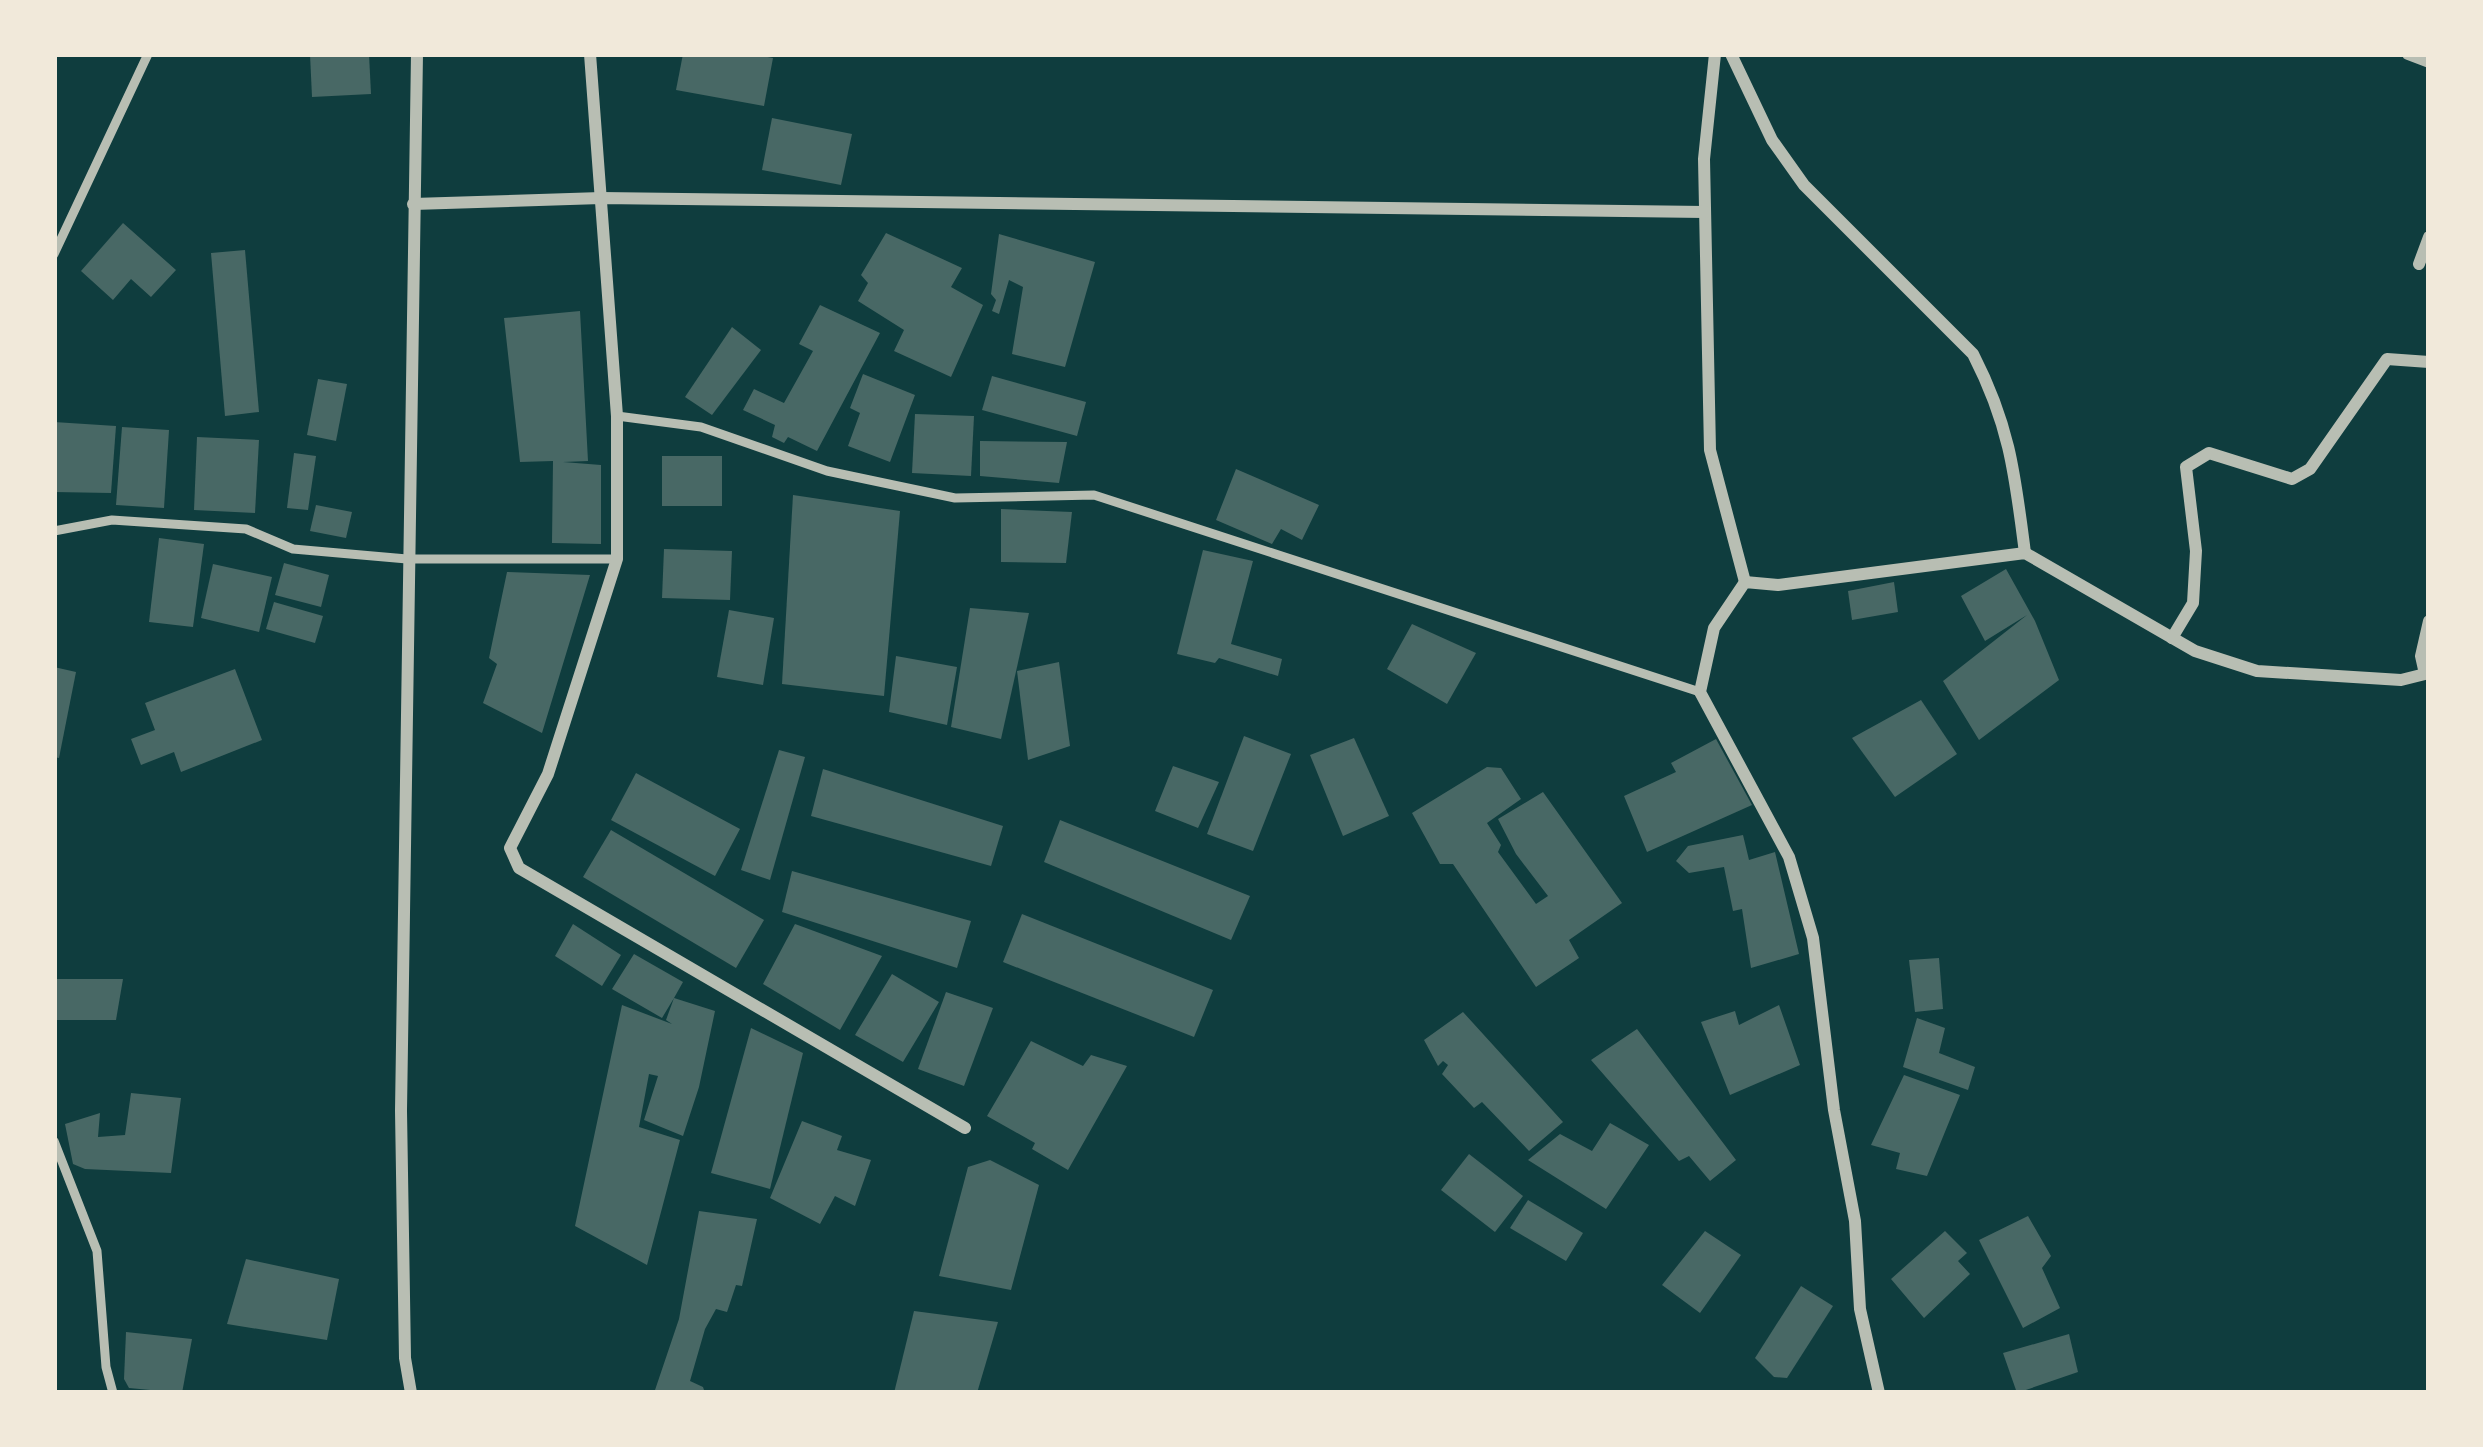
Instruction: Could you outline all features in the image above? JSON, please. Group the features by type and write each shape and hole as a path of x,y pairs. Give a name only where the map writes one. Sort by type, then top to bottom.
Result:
{"street":[{"path":"410,1393 405,1358 401,1111 417,54"},
{"path":"590,54 617,416 617,559 548,774 510,848 520,868 965,1128"},
{"path":"1715,54 1704,159 1710,451 1745,582 1714,628 1700,692 1789,857 1814,938 1834,1110 1856,1221 1859,1309 1879,1393"},
{"path":"1731,54 1772,140 1804,185 1973,354 2012,448 2024,553"},
{"path":"2408,54 2429,62"},
{"path":"413,204 601,198 1705,212"},
{"path":"2419,264 2429,237"},
{"path":"2172,638 2193,603 2196,551 2186,466 2209,453 2292,479 2310,470 2387,359 2429,362"},
{"path":"1745,582 1778,585 2024,553 2195,651 2257,671 2401,680 2425,674 2421,656 2429,621"}],"lane":[{"path":"54,254 148,54"},
{"path":"617,416 700,427 827,471 956,498 1094,495 1700,692"},
{"path":"54,531 112,520 246,529 293,549 407,559 617,559"},
{"path":"54,1141 97,1251 106,1366 113,1393"}],"building":[{"path":"310,54 369,54 371,94 312,97"},
{"path":"683,54 773,58 764,106 676,90"},
{"path":"772,118 852,134 841,185 762,170"},
{"path":"123,223 176,270 151,297 131,279 113,300 81,271"},
{"path":"886,233 962,268 951,287 983,305 951,377 894,351 904,330 858,301 868,283 861,275"},
{"path":"999,234 1095,262 1065,367 1012,354 1023,287 1009,280 999,314 992,311"},
{"path":"245,250 259,412 225,416 211,253"},
{"path":"820,305 880,333 817,451 788,437 784,443 772,437 775,425 743,410 754,389 784,403 813,351 799,344"},
{"path":"580,311 588,461 563,462 601,465 601,544 552,543 553,461 520,462 504,318"},
{"path":"732,327 761,350 712,415 685,397"},
{"path":"863,374 915,395 890,462 848,446 860,413 850,408"},
{"path":"992,376 1086,402 1077,436 982,410"},
{"path":"318,379 347,384 336,441 307,435"},
{"path":"915,414 974,416 971,476 912,473"},
{"path":"54,422 116,426 111,493 54,492"},
{"path":"122,427 169,430 164,508 116,505"},
{"path":"197,437 259,440 255,513 194,510"},
{"path":"980,441 1067,442 1059,483 980,476"},
{"path":"294,453 316,456 308,510 287,508"},
{"path":"662,456 722,456 722,506 662,506"},
{"path":"1236,469 1319,505 1302,540 1281,529 1272,544 1216,520"},
{"path":"793,495 900,511 884,696 782,684"},
{"path":"316,505 352,512 346,538 310,531"},
{"path":"1001,509 1072,512 1066,563 1001,562"},
{"path":"159,538 204,544 193,627 149,622"},
{"path":"664,549 732,551 730,600 662,598"},
{"path":"1203,550 1253,561 1231,644 1282,659 1278,676 1219,658 1215,663 1177,654"},
{"path":"284,563 329,575 321,607 275,595"},
{"path":"213,564 272,577 259,632 201,618"},
{"path":"2006,569 2035,621 2059,680 1979,740 1943,681 2027,615 1985,641 1961,596"},
{"path":"507,572 590,575 542,733 483,703 497,664 489,658"},
{"path":"1894,582 1898,612 1852,620 1848,591"},
{"path":"274,602 323,616 315,643 266,629"},
{"path":"970,608 1029,613 1001,739 951,727"},
{"path":"729,610 774,618 763,685 717,677"},
{"path":"1412,624 1476,653 1447,704 1387,669"},
{"path":"896,656 957,667 947,725 889,712"},
{"path":"1059,662 1070,746 1028,760 1017,671"},
{"path":"54,667 76,672 59,758 54,757"},
{"path":"235,669 262,740 181,772 174,752 141,765 131,739 155,730 145,703"},
{"path":"1921,700 1957,754 1895,797 1852,738"},
{"path":"1244,736 1291,754 1253,851 1207,834"},
{"path":"1354,738 1389,816 1343,836 1310,755"},
{"path":"1716,739 1752,805 1647,852 1624,796 1676,772 1671,763"},
{"path":"779,750 805,757 770,880 741,870"},
{"path":"1173,766 1219,782 1198,828 1155,811"},
{"path":"1487,767 1501,768 1521,799 1487,823 1501,845 1498,852 1536,904 1548,896 1516,854 1498,819 1543,792 1622,903 1569,940 1579,958 1536,987 1453,864 1440,864 1412,813"},
{"path":"823,769 1003,826 991,866 811,816"},
{"path":"636,773 740,829 715,876 611,820"},
{"path":"1060,820 1250,896 1231,940 1044,862"},
{"path":"611,830 764,920 736,968 583,877"},
{"path":"1743,835 1749,860 1775,852 1799,954 1751,968 1742,909 1733,911 1724,867 1689,873 1676,861 1688,846"},
{"path":"792,871 971,921 957,968 782,912"},
{"path":"1022,914 1213,990 1194,1037 1003,962"},
{"path":"573,924 621,955 602,986 555,956"},
{"path":"795,924 882,956 840,1030 763,984"},
{"path":"634,954 683,982 662,1018 612,989"},
{"path":"1939,958 1943,1009 1915,1012 1909,960"},
{"path":"892,974 939,1002 903,1062 855,1035"},
{"path":"54,979 123,979 116,1020 55,1020"},
{"path":"946,992 993,1008 964,1086 918,1069"},
{"path":"674,998 715,1011 683,1136 644,1120 658,1076 649,1074 639,1127 680,1140 647,1265 575,1226 622,1005 672,1024 666,1020"},
{"path":"1779,1005 1800,1065 1730,1095 1701,1022 1735,1011 1739,1025"},
{"path":"1463,1012 1563,1122 1529,1151 1482,1102 1474,1108 1442,1074 1448,1065 1443,1061 1438,1066 1424,1040"},
{"path":"1917,1018 1945,1028 1939,1053 1975,1067 1968,1090 1903,1067"},
{"path":"751,1028 803,1053 770,1189 711,1173"},
{"path":"1637,1029 1736,1160 1710,1181 1689,1156 1679,1161 1591,1060"},
{"path":"1031,1041 1083,1066 1091,1055 1127,1066 1068,1170 1032,1149 1035,1143 987,1116"},
{"path":"1904,1075 1960,1095 1927,1176 1896,1169 1900,1153 1871,1145"},
{"path":"131,1093 181,1098 171,1173 85,1169 73,1164 65,1124 100,1113 98,1137 125,1135"},
{"path":"802,1121 842,1136 837,1150 871,1160 855,1206 835,1196 820,1224 770,1198"},
{"path":"1610,1123 1649,1145 1606,1209 1528,1160 1560,1134 1592,1151"},
{"path":"1469,1154 1523,1196 1495,1232 1441,1190"},
{"path":"990,1160 1039,1185 1011,1290 939,1276 968,1167"},
{"path":"1528,1200 1583,1233 1566,1261 1510,1228"},
{"path":"699,1211 757,1219 742,1286 736,1285 727,1312 716,1309 705,1329 690,1381 705,1393 654,1393 679,1319"},
{"path":"2028,1216 2051,1256 2042,1268 2060,1308 2023,1328 1979,1240"},
{"path":"1705,1231 1741,1255 1700,1313 1662,1285"},
{"path":"1945,1231 1967,1253 1958,1261 1970,1274 1924,1318 1891,1279"},
{"path":"246,1259 339,1279 327,1340 227,1324"},
{"path":"1801,1286 1833,1306 1787,1378 1774,1377 1755,1358"},
{"path":"914,1311 998,1322 977,1393 894,1393"},
{"path":"126,1332 192,1339 182,1393 129,1388 124,1379"},
{"path":"2069,1334 2078,1372 2017,1393 2003,1353"}]}
